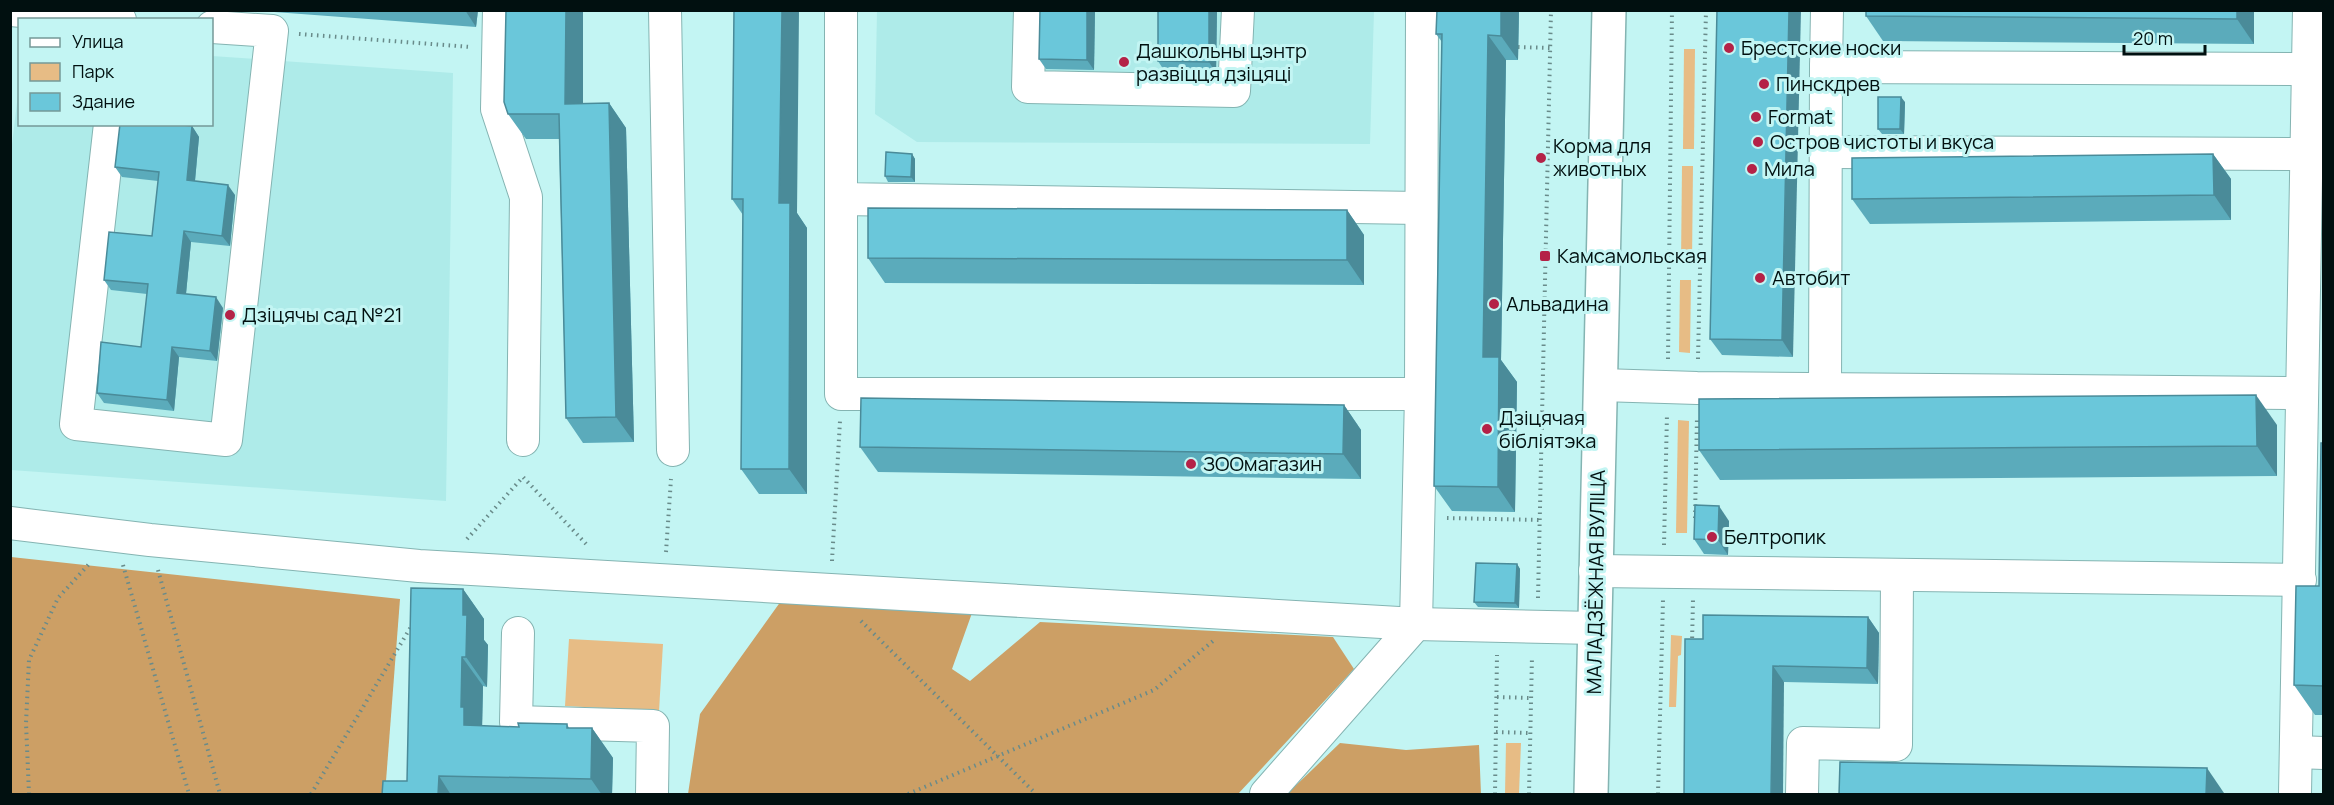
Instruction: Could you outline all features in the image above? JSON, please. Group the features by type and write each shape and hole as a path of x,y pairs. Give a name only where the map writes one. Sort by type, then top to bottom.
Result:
{"main road":[{"name":"МАЛАДЗЁЖНАЯ ВУЛІЦА","path":"1591,795 1609,10"}],"street":[{"path":"11,10 98,18"},
{"path":"499,10 497,109 526,197 523,440"},
{"path":"665,10 673,450"},
{"path":"841,10 841,394 1421,394"},
{"path":"1030,10 1028,87 1234,91 1238,10"},
{"path":"1266,795 1416,624 1421,394 1422,10"},
{"path":"1825,389 1827,10"},
{"path":"2295,795 2309,752 2300,580 2302,393 2314,264 2307,154 2309,10"},
{"path":"110,126 76,424 226,440 272,32 213,27"},
{"path":"1826,67 2308,69"},
{"path":"1827,152 2307,154"},
{"path":"842,199 1420,208"},
{"path":"1601,385 2302,393"},
{"path":"10,523 150,540 442,567 1416,624 1595,628"},
{"path":"1595,571 2300,580"},
{"path":"1802,795 1803,743 1896,745 1898,575"},
{"path":"518,633 516,722 653,726 652,795"}],"path":[{"path":"1529,795 1532,654 1538,627 1551,10"},
{"path":"1668,367 1672,10"},
{"path":"1698,352 1706,10"},
{"path":"272,32 498,48"},
{"path":"1518,47 1550,48"},
{"path":"841,394 830,590 1036,795"},
{"path":"664,580 673,450"},
{"path":"442,567 523,477 617,577"},
{"path":"1418,517 1539,520"},
{"path":"29,795 26,723 29,660 58,598 115,536"},
{"path":"115,536 189,795"},
{"path":"150,540 220,795"},
{"path":"908,795 1154,690 1244,614"},
{"path":"311,795 416,618"},
{"path":"1495,795 1497,654"},
{"path":"1497,697 1531,698"},
{"path":"1496,732 1530,733"}],"shaded area":[{"name":"Дашкольны цэнтр развіцця дзіцяці","path":"877,11 1374,11 1370,144 917,142 875,114"},
{"name":"Дзіцячы сад №21","path":"213,56 453,73 446,501 11,470 10,161 18,94 18,126 213,126"},
{"path":"11,557 400,599 385,794 11,794"},
{"path":"781,601 972,613 952,669 970,681 1040,622 1333,637 1354,669 1238,794 688,794 700,714"},
{"path":"1340,743 1406,750 1479,745 1481,794 1287,794"}],"green space":[{"path":"1684,49 1695,49 1694,149 1683,149"},
{"path":"1682,166 1693,166 1692,262 1681,262"},
{"path":"1680,280 1691,280 1690,353 1679,352"},
{"path":"1678,420 1689,421 1687,533 1676,533"},
{"path":"1671,635 1682,636 1681,655 1678,656 1676,707 1669,707"},
{"path":"569,639 663,644 659,711 565,706"},
{"path":"1506,743 1521,743 1519,794 1505,794"}],"building":[{"path":"506,10 566,10 565,104 609,103 616,417 566,418 559,114 508,114 504,102"},
{"path":"734,10 782,10 779,203 790,203 789,469 741,469 743,199 732,199"},
{"path":"1040,10 1087,10 1087,60 1039,59"},
{"path":"1158,10 1209,10 1209,62 1158,61"},
{"path":"1437,10 1501,10 1501,36 1488,35 1483,357 1499,357 1498,487 1434,486 1442,34 1436,34"},
{"path":"1717,10 1789,10 1782,340 1710,339"},
{"path":"1866,10 2237,10 2237,19 1866,16"},
{"path":"1878,97 1901,97 1900,129 1878,129"},
{"path":"120,126 192,126 187,180 228,185 222,236 184,231 177,293 216,297 210,351 172,347 167,400 97,393 101,342 141,347 148,284 104,280 109,232 152,236 159,172 115,167"},
{"path":"886,152 912,154 911,177 885,176"},
{"path":"2213,154 2214,195 1852,199 1852,158"},
{"path":"868,208 1347,210 1347,260 868,258"},
{"path":"2256,395 2257,446 1699,450 1699,399"},
{"path":"861,398 1344,405 1343,454 860,447"},
{"path":"2321,443 2324,443 2324,686 2294,685 2296,586 2319,586"},
{"path":"1695,505 1719,506 1718,540 1694,539"},
{"path":"1476,563 1517,564 1515,603 1474,602"},
{"path":"411,588 463,589 463,615 467,615 466,657 462,657 461,707 464,707 464,725 519,727 518,723 567,724 567,728 592,728 591,779 439,776 438,795 382,795 383,781 407,781"},
{"path":"1703,615 1868,617 1867,668 1773,666 1771,795 1684,795 1685,639 1703,639"},
{"path":"1840,762 2207,768 2206,795 1839,795"}],"place":[{"name":"Брестские носки","path":"1729,48"},
{"name":"Дашкольны цэнтр развіцця дзіцяці","path":"1124,62"},
{"name":"Пинскдрев","path":"1764,84"},
{"name":"Format","path":"1756,117"},
{"name":"Остров чистоты и вкуса","path":"1758,142"},
{"name":"Корма для животных","path":"1541,158"},
{"name":"Мила","path":"1752,169"},
{"name":"Камсамольская","path":"1545,256"},
{"name":"Автобит","path":"1760,278"},
{"name":"Альвадина","path":"1494,304"},
{"name":"Дзіцячы сад №21","path":"230,315"},
{"name":"Дзіцячая бібліятэка","path":"1487,429"},
{"name":"ЗООмагазин","path":"1191,464"},
{"name":"Белтропик","path":"1712,537"}]}
